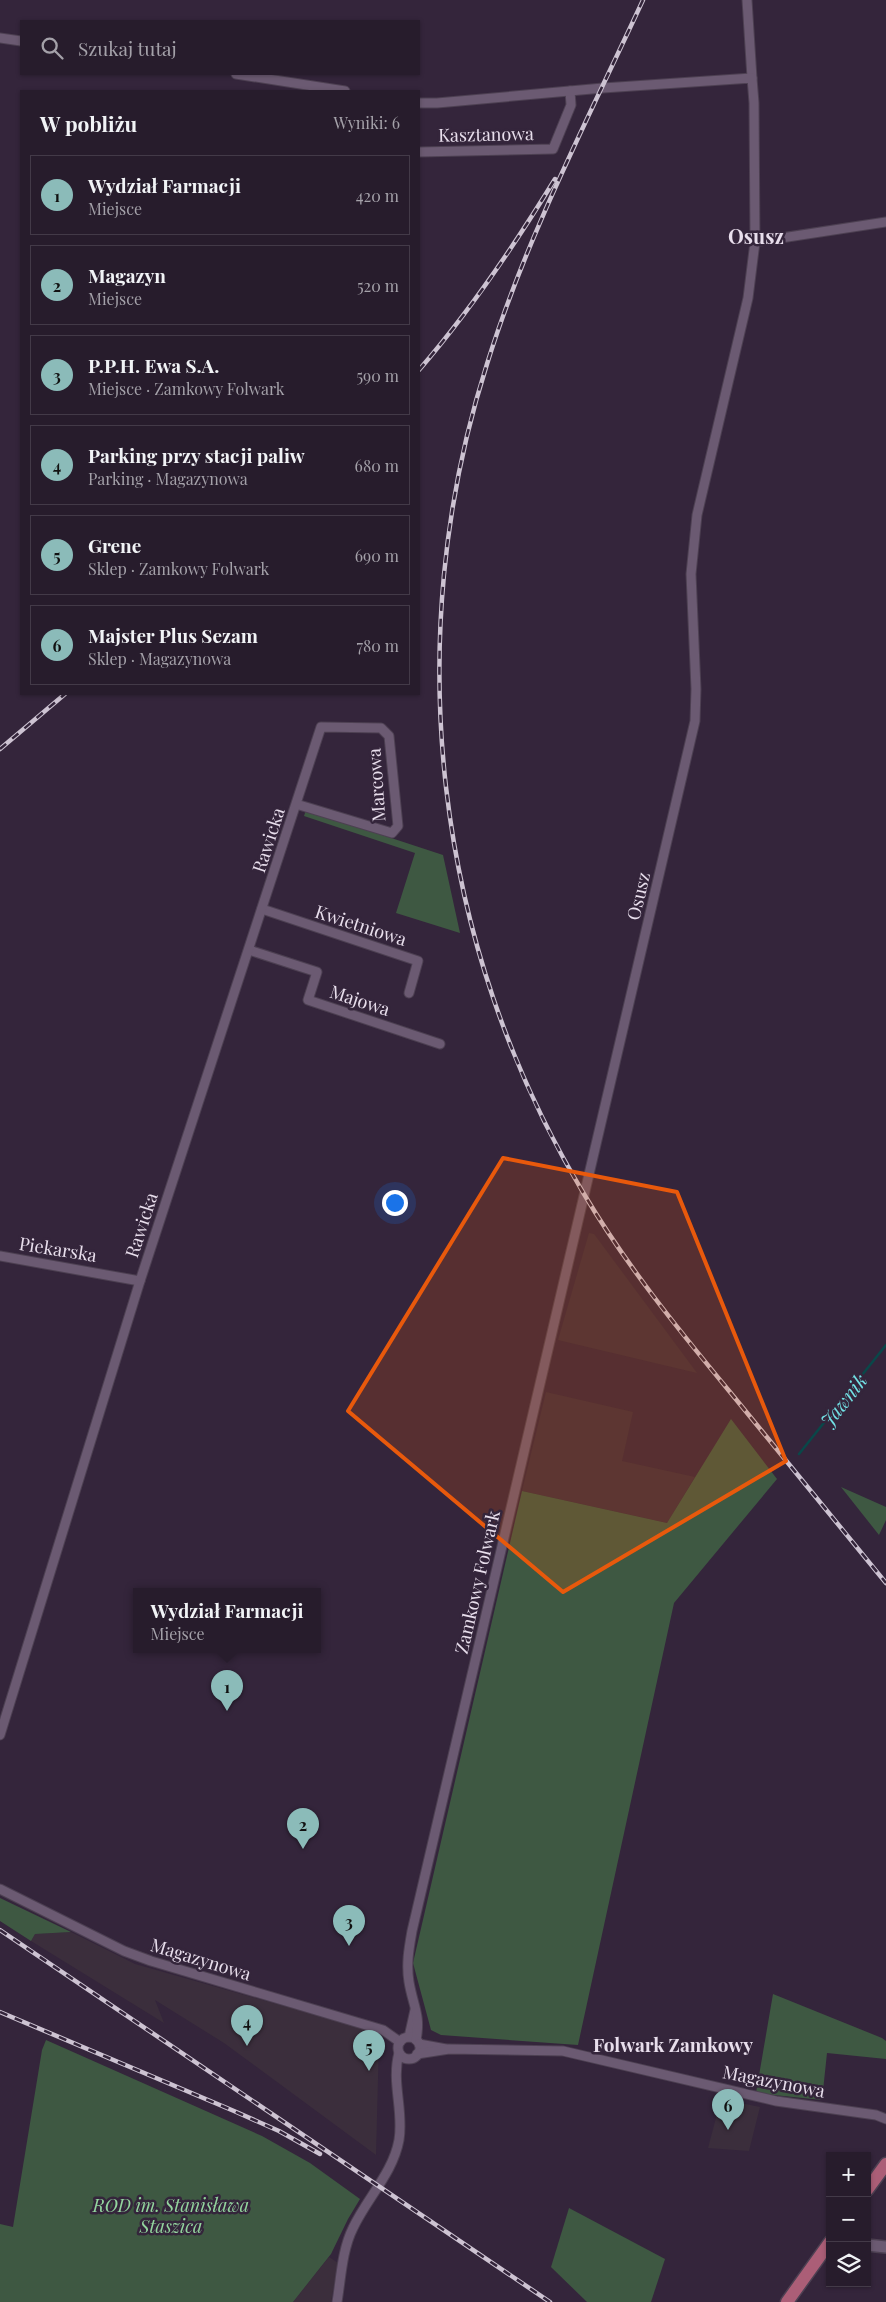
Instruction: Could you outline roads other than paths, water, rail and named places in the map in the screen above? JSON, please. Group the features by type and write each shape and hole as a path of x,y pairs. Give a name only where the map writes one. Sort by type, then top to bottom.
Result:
{"main road":[{"path":"871,2185 886,2164"},
{"path":"787,2302 826,2248"}],"street":[{"name":"Osusz","path":"591,1167 695,721 696,689 691,574 698,509 748,298 755,242 754,103 747,0"},
{"path":"0,38 20,41"},
{"path":"242,75 339,90"},
{"path":"420,103 752,78"},
{"name":"Kasztanowa","path":"420,152 553,149 571,105 570,91"},
{"path":"755,242 886,222"},
{"name":"Rawicka","path":"0,1735 140,1281 321,727"},
{"name":"Marcowa","path":"296,804 392,832 398,826 389,736 381,728 321,727"},
{"name":"Kwietniowa","path":"262,910 418,961 409,993"},
{"name":"Majowa","path":"249,950 317,972 308,1000 440,1044"},
{"name":"Zamkowy Folwark","path":"418,2054 415,2040 420,2024 409,1981 407,1961 412,1931 591,1167"},
{"name":"Piekarska","path":"0,1256 140,1281"},
{"name":"Magazynowa","path":"0,1889 124,1951 151,1961 383,2030 400,2042"},
{"path":"337,2302 347,2245 353,2228 387,2172 399,2140 396,2066 403,2056 398,2048 400,2042 415,2040"},
{"name":"Magazynowa","path":"415,2040 449,2049"},
{"name":"Magazynowa","path":"403,2056 449,2049 544,2050 584,2055 776,2101 886,2119"},
{"path":"871,2245 886,2247"}],"waterway":[{"name":"Jawnik","path":"799,1454 886,1345"}],"railway":[{"path":"643,0 559,179 520,271 487,364 460,469 444,575 439,682 446,789 464,895 493,998 533,1098 584,1194 617,1246 672,1320 886,1583"},
{"path":"420,369 491,278 555,179"},
{"path":"0,749 64,695"},
{"path":"0,1930 550,2302"},
{"path":"0,2012 234,2111 279,2131 320,2154"}],"place":[{"name":"Wydział Farmacji","path":"227,1711"},
{"name":"Magazyn","path":"303,1849"},
{"name":"P.P.H. Ewa S.A.","path":"349,1946"},
{"name":"Parking przy stacji paliw","path":"247,2046"},
{"name":"Grene","path":"369,2071"},
{"name":"Majster Plus Sezam","path":"728,2130"}],"district":[{"name":"Osusz","path":"756,235"},
{"name":"Folwark Zamkowy","path":"673,2044"}],"park label":[{"name":"ROD im. Stanisława Staszica","path":"171,2215"}]}
